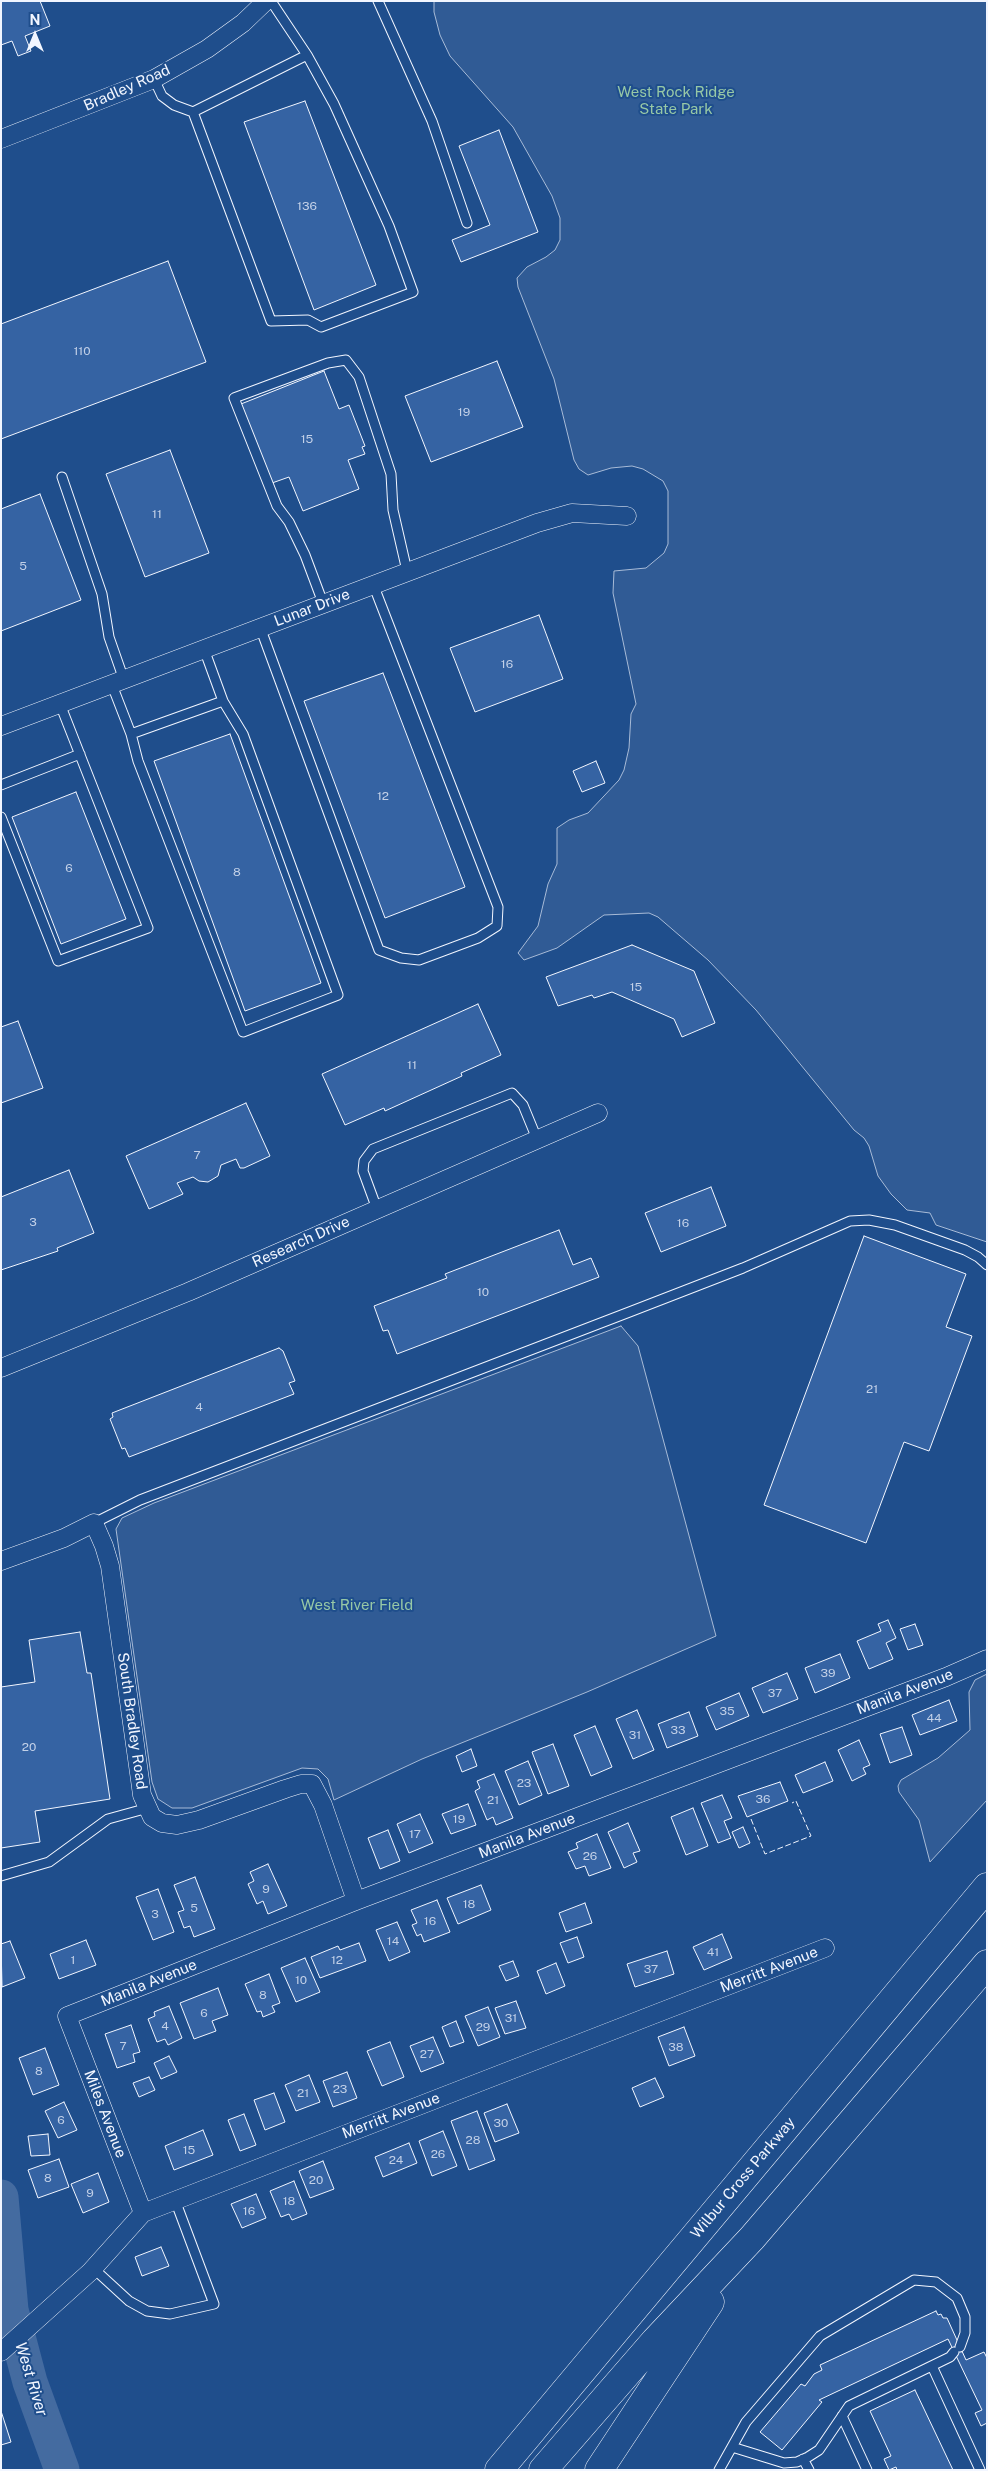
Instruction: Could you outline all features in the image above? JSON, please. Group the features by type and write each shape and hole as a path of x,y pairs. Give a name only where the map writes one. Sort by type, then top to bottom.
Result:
{"highway":[{"name":"Wilbur Cross Parkway","path":"499,2470 987,1887"},
{"path":"543,2470 655,2342 752,2238 987,1964"},
{"path":"598,2470 752,2238"}],"street":[{"name":"Bradley Road","path":"1,139 154,79 207,48 244,22 266,1"},
{"name":"Lunar Drive","path":"1,726 372,584 537,524 572,513 627,516"},
{"name":"Research Drive","path":"1,1368 188,1292 598,1113"},
{"path":"1,1561 64,1538 94,1523"},
{"name":"South Bradley Road","path":"94,1523 110,1566 140,1780 152,1817 162,1823 177,1826 301,1784 312,1784 324,1805 356,1901"},
{"name":"Manila Avenue","path":"67,2016 356,1901 946,1677 987,1659"},
{"name":"Merritt Avenue","path":"1,2352 44,2316 93,2268 143,2213 825,1948"},
{"name":"Miles Avenue","path":"67,2016 143,2213"}],"lane":[{"path":"193,112 271,321 308,320 321,327 413,292 389,226 334,104 307,55 271,1"},
{"path":"378,1 432,121 466,223"},
{"path":"154,79 162,96 174,105 193,112 307,55"},
{"path":"323,603 305,555 289,522 277,506 234,398 328,364 346,360 358,377 391,474 393,510 407,571"},
{"path":"62,477 102,594 118,682 138,761 243,1032 338,995 242,734 223,701 204,649"},
{"path":"260,627 379,950 401,958 419,960 478,938 497,926 498,907 372,584"},
{"path":"131,734 223,701"},
{"path":"1,817 58,961 148,928 60,704"},
{"path":"1,785 80,754"},
{"path":"377,1209 363,1171 364,1161 373,1150 512,1093 523,1105 537,1139"},
{"path":"94,1523 140,1500 743,1268 850,1221 869,1220 894,1226 965,1250 978,1257 987,1266"},
{"path":"1,1876 49,1862 108,1819 148,1808"},
{"path":"93,2268 129,2301 147,2311 170,2314 214,2304 175,2200"},
{"path":"720,2470 732,2447 746,2422 820,2336 914,2280 936,2282 957,2298 965,2317 965,2332 957,2350 950,2357 849,2406 819,2450 803,2459 784,2463 732,2447"},
{"path":"932,2366 980,2470"},
{"path":"842,2416 867,2470"},
{"path":"803,2459 809,2470"}],"green space":[{"name":"West Rock Ridge State Park","path":"434,1 987,1 987,1242 936,1225 930,1213 907,1210 891,1194 878,1176 869,1146 864,1138 854,1130 756,1010 708,960 658,917 649,913 604,915 557,948 524,960 518,953 538,926 548,884 557,864 557,828 569,820 588,813 619,780 624,770 629,748 631,714 636,704 613,593 614,571 646,568 664,553 668,544 668,491 663,481 643,469 632,466 611,468 588,475 579,469 574,460 554,379 518,287 517,278 527,267 555,250 560,240 560,218 552,196 513,127 450,56 440,35 434,12"},
{"name":"West River Field","path":"621,1326 638,1346 716,1636 587,1692 422,1759 334,1800 328,1779 318,1769 302,1768 192,1808 172,1808 158,1799 152,1782 116,1529 122,1518 154,1503"},
{"path":"987,1674 987,1800 930,1862 919,1820 899,1792 898,1786 901,1780 938,1758 970,1730 969,1692 975,1680"}],"building":[{"path":"1,1 40,1 50,26 25,36 31,51 18,56 12,41 1,45"},
{"path":"305,101 376,285 314,310 244,122"},
{"path":"499,130 538,232 461,262 452,240 490,225 459,146"},
{"path":"168,261 206,362 1,439 1,324"},
{"path":"497,361 523,427 431,462 405,396"},
{"path":"324,371 339,409 349,405 365,446 362,447 365,454 348,460 359,489 303,511 289,477 272,483 241,404"},
{"path":"170,450 209,553 145,577 106,474"},
{"path":"40,494 81,600 1,631 1,509"},
{"path":"539,615 563,679 475,712 450,648"},
{"path":"383,673 465,887 385,918 304,701"},
{"path":"230,734 321,983 245,1011 154,761"},
{"path":"596,761 605,783 582,792 573,771"},
{"path":"76,792 126,919 61,944 12,817"},
{"path":"632,945 694,971 715,1023 682,1037 674,1019 612,992 594,998 592,995 558,1006 546,977"},
{"path":"478,1004 501,1055 461,1073 462,1076 385,1111 384,1108 345,1125 322,1074"},
{"path":"18,1021 43,1088 1,1103 1,1027"},
{"path":"246,1103 270,1156 244,1168 240,1168 236,1159 221,1165 218,1176 208,1182 199,1181 193,1177 177,1183 183,1194 149,1209 126,1156"},
{"path":"69,1170 94,1233 57,1248 58,1251 1,1270 1,1197"},
{"path":"711,1187 726,1226 661,1252 645,1213"},
{"path":"559,1230 573,1265 591,1258 599,1277 397,1354 388,1330 383,1331 374,1306 447,1278 445,1274"},
{"path":"864,1236 966,1274 946,1327 972,1336 929,1451 904,1442 866,1543 764,1505"},
{"path":"279,1348 283,1351 295,1381 289,1383 294,1394 129,1457 125,1448 122,1449 110,1419 113,1417 112,1413"},
{"path":"888,1620 896,1638 886,1643 893,1659 869,1669 857,1641 881,1631 878,1624"},
{"path":"915,1624 923,1645 908,1650 900,1629"},
{"path":"80,1632 87,1673 91,1673 110,1799 35,1811 40,1842 1,1848 1,1687 35,1682 29,1640"},
{"path":"840,1654 850,1678 815,1693 805,1668"},
{"path":"787,1673 798,1699 763,1713 752,1688"},
{"path":"739,1693 749,1716 716,1730 706,1707"},
{"path":"949,1700 957,1721 920,1735 912,1715"},
{"path":"637,1710 654,1750 633,1759 616,1719"},
{"path":"689,1712 698,1736 667,1748 658,1724"},
{"path":"595,1726 612,1767 591,1776 574,1735"},
{"path":"902,1727 912,1755 890,1763 880,1734"},
{"path":"859,1740 870,1765 863,1768 866,1774 852,1781 838,1750"},
{"path":"553,1744 569,1786 548,1794 532,1752"},
{"path":"471,1749 477,1766 462,1772 456,1756"},
{"path":"528,1761 542,1795 519,1805 505,1771"},
{"path":"825,1762 833,1781 803,1793 795,1775"},
{"path":"494,1774 513,1818 496,1825 493,1817 487,1820 475,1791 480,1788 477,1781"},
{"path":"780,1782 788,1801 747,1817 738,1796"},
{"path":"722,1795 732,1818 724,1821 731,1838 718,1843 701,1803"},
{"path":"468,1804 476,1825 451,1834 442,1814"},
{"path":"693,1808 708,1846 686,1855 671,1817"},
{"path":"420,1814 433,1843 409,1853 397,1824"},
{"path":"628,1823 640,1851 633,1853 637,1862 624,1868 608,1832"},
{"path":"743,1827 750,1843 739,1848 732,1832"},
{"path":"388,1830 400,1861 380,1869 368,1838"},
{"path":"597,1834 611,1868 589,1876 585,1866 576,1869 568,1852 578,1848 576,1843"},
{"path":"268,1864 287,1906 268,1914 263,1901 257,1904 248,1884 254,1881 250,1872"},
{"path":"195,1877 215,1929 194,1937 190,1926 184,1928 178,1912 184,1910 174,1885"},
{"path":"481,1885 491,1910 458,1924 447,1898"},
{"path":"158,1889 174,1932 153,1940 136,1897"},
{"path":"437,1900 450,1932 424,1942 421,1934 417,1936 412,1925 417,1923 411,1910"},
{"path":"585,1903 592,1923 566,1932 559,1913"},
{"path":"397,1922 410,1952 389,1961 376,1930"},
{"path":"722,1934 732,1958 704,1970 693,1947"},
{"path":"577,1937 584,1957 568,1963 560,1943"},
{"path":"86,1940 96,1965 59,1979 50,1954"},
{"path":"10,1941 25,1978 2,1987 1,1944"},
{"path":"359,1943 366,1961 320,1978 311,1957 338,1946 340,1950"},
{"path":"667,1951 674,1974 635,1987 627,1964"},
{"path":"305,1958 320,1992 296,2002 281,1968"},
{"path":"513,1961 519,1976 506,1981 499,1966"},
{"path":"556,1963 565,1986 546,1994 537,1971"},
{"path":"269,1974 280,2003 272,2006 275,2012 263,2017 261,2011 257,2012 245,1984"},
{"path":"218,1988 228,2015 212,2021 216,2031 194,2039 180,2003"},
{"path":"516,2001 526,2028 505,2034 495,2008"},
{"path":"169,2006 182,2038 168,2045 165,2039 157,2042 148,2019 155,2016 154,2012"},
{"path":"488,2007 500,2037 478,2046 465,2016"},
{"path":"456,2021 464,2042 450,2047 442,2027"},
{"path":"131,2025 140,2052 133,2054 135,2062 117,2068 105,2034"},
{"path":"684,2027 695,2056 669,2066 658,2037"},
{"path":"433,2037 444,2063 421,2072 410,2046"},
{"path":"390,2042 404,2077 382,2086 367,2051"},
{"path":"45,2048 59,2085 33,2095 19,2058"},
{"path":"169,2056 177,2072 161,2079 154,2063"},
{"path":"347,2072 357,2098 333,2107 323,2081"},
{"path":"309,2075 320,2102 296,2111 285,2085"},
{"path":"149,2077 155,2090 139,2097 133,2083"},
{"path":"655,2078 664,2097 640,2107 632,2088"},
{"path":"274,2093 285,2122 265,2130 254,2100"},
{"path":"64,2102 77,2130 58,2138 45,2111"},
{"path":"507,2104 519,2133 495,2142 484,2113"},
{"path":"477,2111 495,2160 469,2170 451,2121"},
{"path":"244,2114 256,2145 240,2151 228,2120"},
{"path":"203,2130 213,2155 174,2170 165,2146"},
{"path":"443,2131 457,2166 432,2176 419,2141"},
{"path":"48,2134 50,2155 31,2156 28,2136"},
{"path":"409,2143 417,2163 383,2177 375,2157"},
{"path":"59,2159 69,2187 38,2198 28,2170"},
{"path":"323,2161 334,2189 310,2198 299,2171"},
{"path":"98,2173 109,2202 83,2213 71,2184"},
{"path":"294,2181 307,2214 292,2220 289,2214 281,2217 270,2191"},
{"path":"256,2194 266,2218 242,2228 231,2204"},
{"path":"161,2247 169,2266 142,2276 135,2257"},
{"path":"936,2311 938,2315 941,2314 943,2318 947,2318 966,2360 984,2352 987,2358 987,2423 981,2426 975,2413 982,2410 948,2339 819,2400 822,2402 782,2450 760,2432 801,2384 805,2386 814,2374 822,2370 820,2365"},
{"path":"915,2390 953,2470 897,2470 896,2467 889,2470 884,2459 891,2456 870,2411"},
{"path":"1,2411 11,2442 1,2445"}],"waterway":[{"name":"West River","path":"1,2197 11,2310 30,2382 62,2470"}],"fence":[{"path":"751,1819 765,1854 811,1836 796,1801 792,1803"}]}
